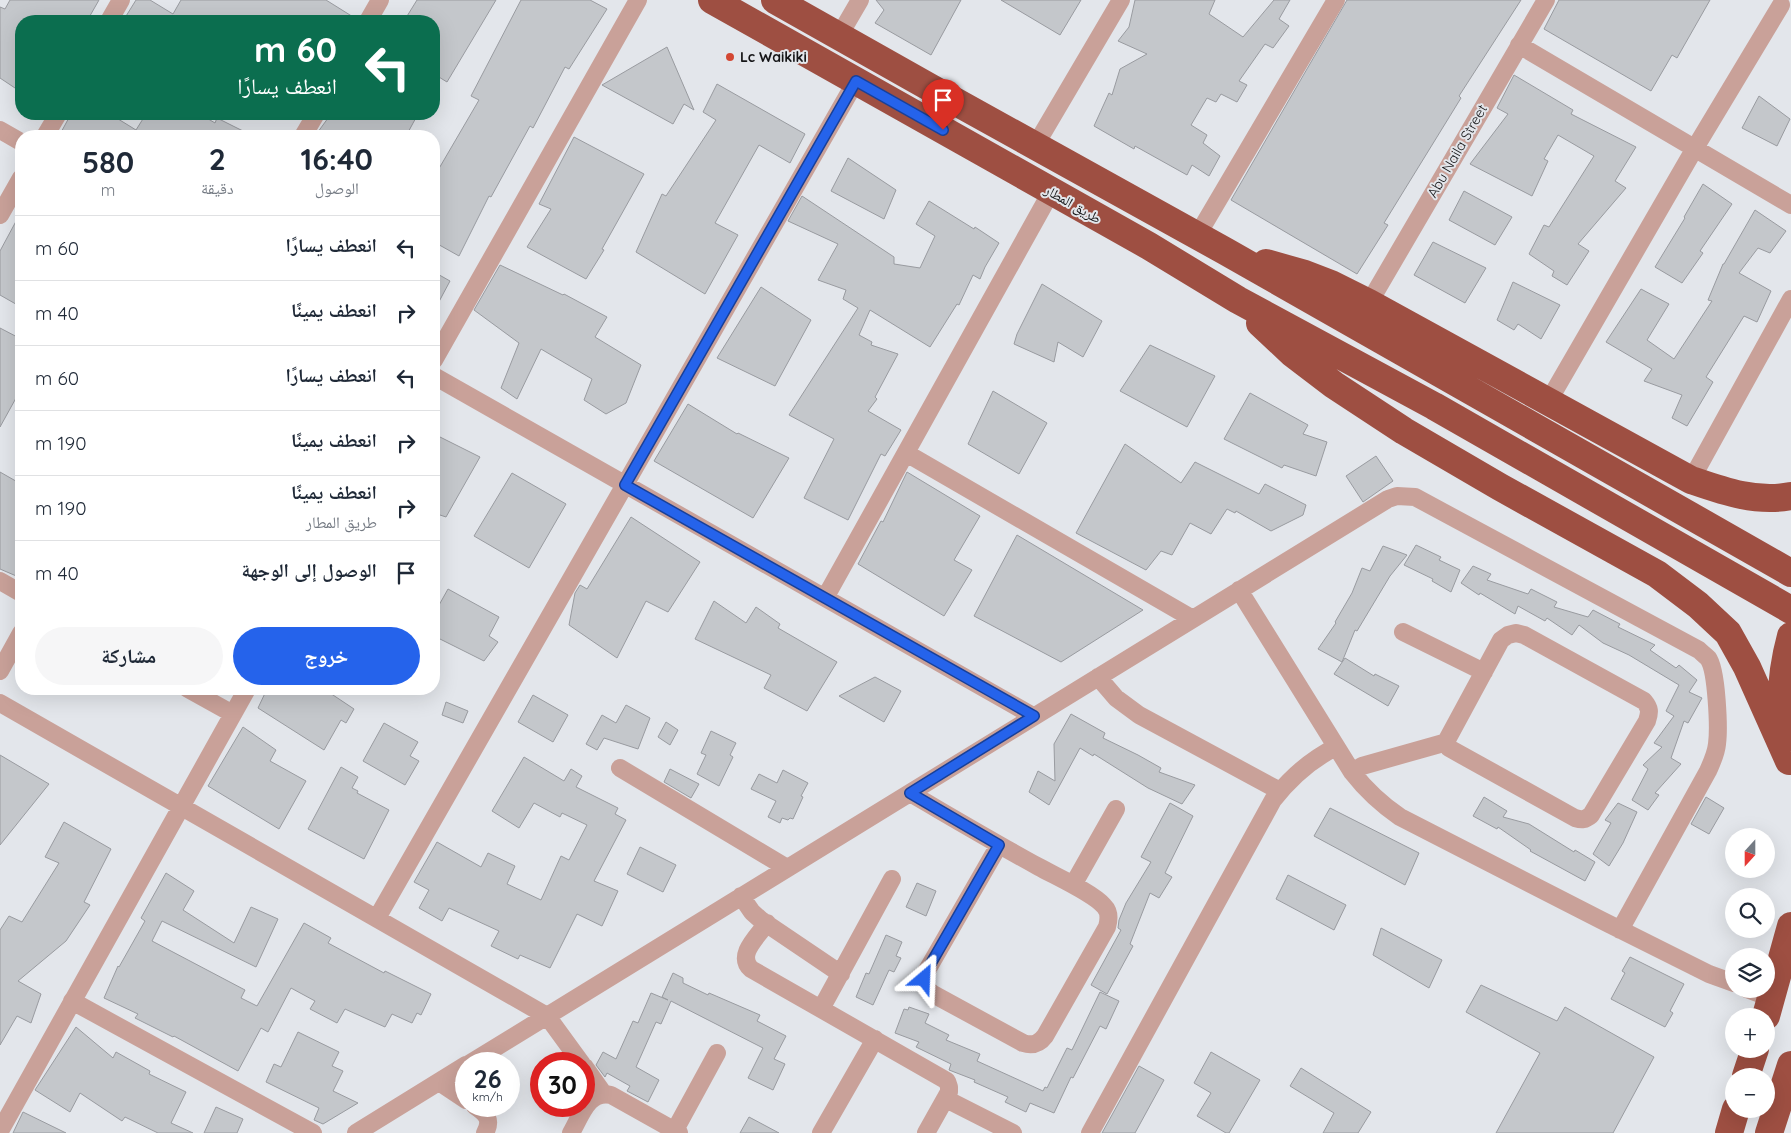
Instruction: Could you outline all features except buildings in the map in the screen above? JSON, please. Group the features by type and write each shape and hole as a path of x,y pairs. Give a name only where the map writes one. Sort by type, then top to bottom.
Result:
{"highway":[{"name":"طريق المطار","path":"712,0 1149,246 1238,300 1434,406 1791,610"},
{"path":"775,0 1225,251 1791,573"},
{"path":"1225,251 1305,274 1331,284 1691,480 1734,495 1759,498 1791,496"},
{"path":"1238,300 1285,347 1334,385 1404,431 1500,487 1657,574 1698,605 1728,633 1747,667 1790,765"},
{"path":"1790,765 1783,726 1782,694 1787,650 1791,636"},
{"path":"1762,1001 1791,926"},
{"path":"1769,1133 1791,1065"},
{"path":"1729,1133 1733,1118"}],"street":[{"path":"112,15 121,0"},
{"path":"371,15 380,0"},
{"path":"440,349 638,0"},
{"path":"839,36 860,0"},
{"path":"1035,146 1121,0"},
{"path":"1197,236 1336,0"},
{"name":"Abu Naila Street","path":"1369,303 1546,0"},
{"path":"1548,402 1695,148 1782,5"},
{"path":"1519,46 1791,205"},
{"path":"378,918 856,81"},
{"path":"0,130 15,139"},
{"path":"0,214 15,188"},
{"path":"825,598 1051,192"},
{"path":"1691,480 1791,299"},
{"path":"440,379 1034,716"},
{"path":"906,453 1193,619"},
{"path":"489,1052 1388,499 1405,495 1415,497 1699,650 1708,659 1713,668 1718,736 1714,759 1620,930"},
{"path":"0,581 15,590"},
{"path":"1239,590 1352,772 1374,797 1400,817 1620,930 1709,974 1725,980"},
{"path":"1403,632 1484,672"},
{"path":"1516,633 1524,635 1644,701 1649,707 1650,714 1647,721 1587,819 1575,818 1454,752 1449,748 1447,742 1501,640 1508,635 1516,633"},
{"path":"0,671 15,644"},
{"path":"1098,677 1116,698 1139,715 1280,791"},
{"path":"199,695 233,714"},
{"path":"0,1131 244,695"},
{"path":"0,703 547,1016 573,1052"},
{"path":"1352,772 1362,766 1447,742"},
{"path":"1090,1133 1273,800 1299,770 1336,747"},
{"path":"620,768 787,868"},
{"path":"910,793 999,845 1073,885 1106,907 1109,914 1107,927 1045,1036 1036,1044 1029,1045 1023,1043 933,994 927,990 924,984 926,972 999,845"},
{"path":"1073,885 1116,808"},
{"path":"821,1009 892,879"},
{"path":"741,896 752,912 841,974"},
{"path":"767,923 746,953 747,966 947,1081 949,1092 926,1133"},
{"path":"72,1001 313,1133"},
{"path":"821,1133 875,1039"},
{"path":"572,1133 591,1099 603,1093 611,1095 677,1132 717,1054"},
{"path":"356,1133 455,1073"},
{"path":"439,1082 455,1093"},
{"path":"595,1082 603,1093"},
{"path":"946,1099 1013,1133"},
{"path":"484,1133 489,1124 488,1117"}],"place":[{"name":"Lc Waikiki","path":"730,57"}],"route":[{"path":"924,979 926,972 999,845 910,793 1034,716 625,485 856,81 943,130"}]}
